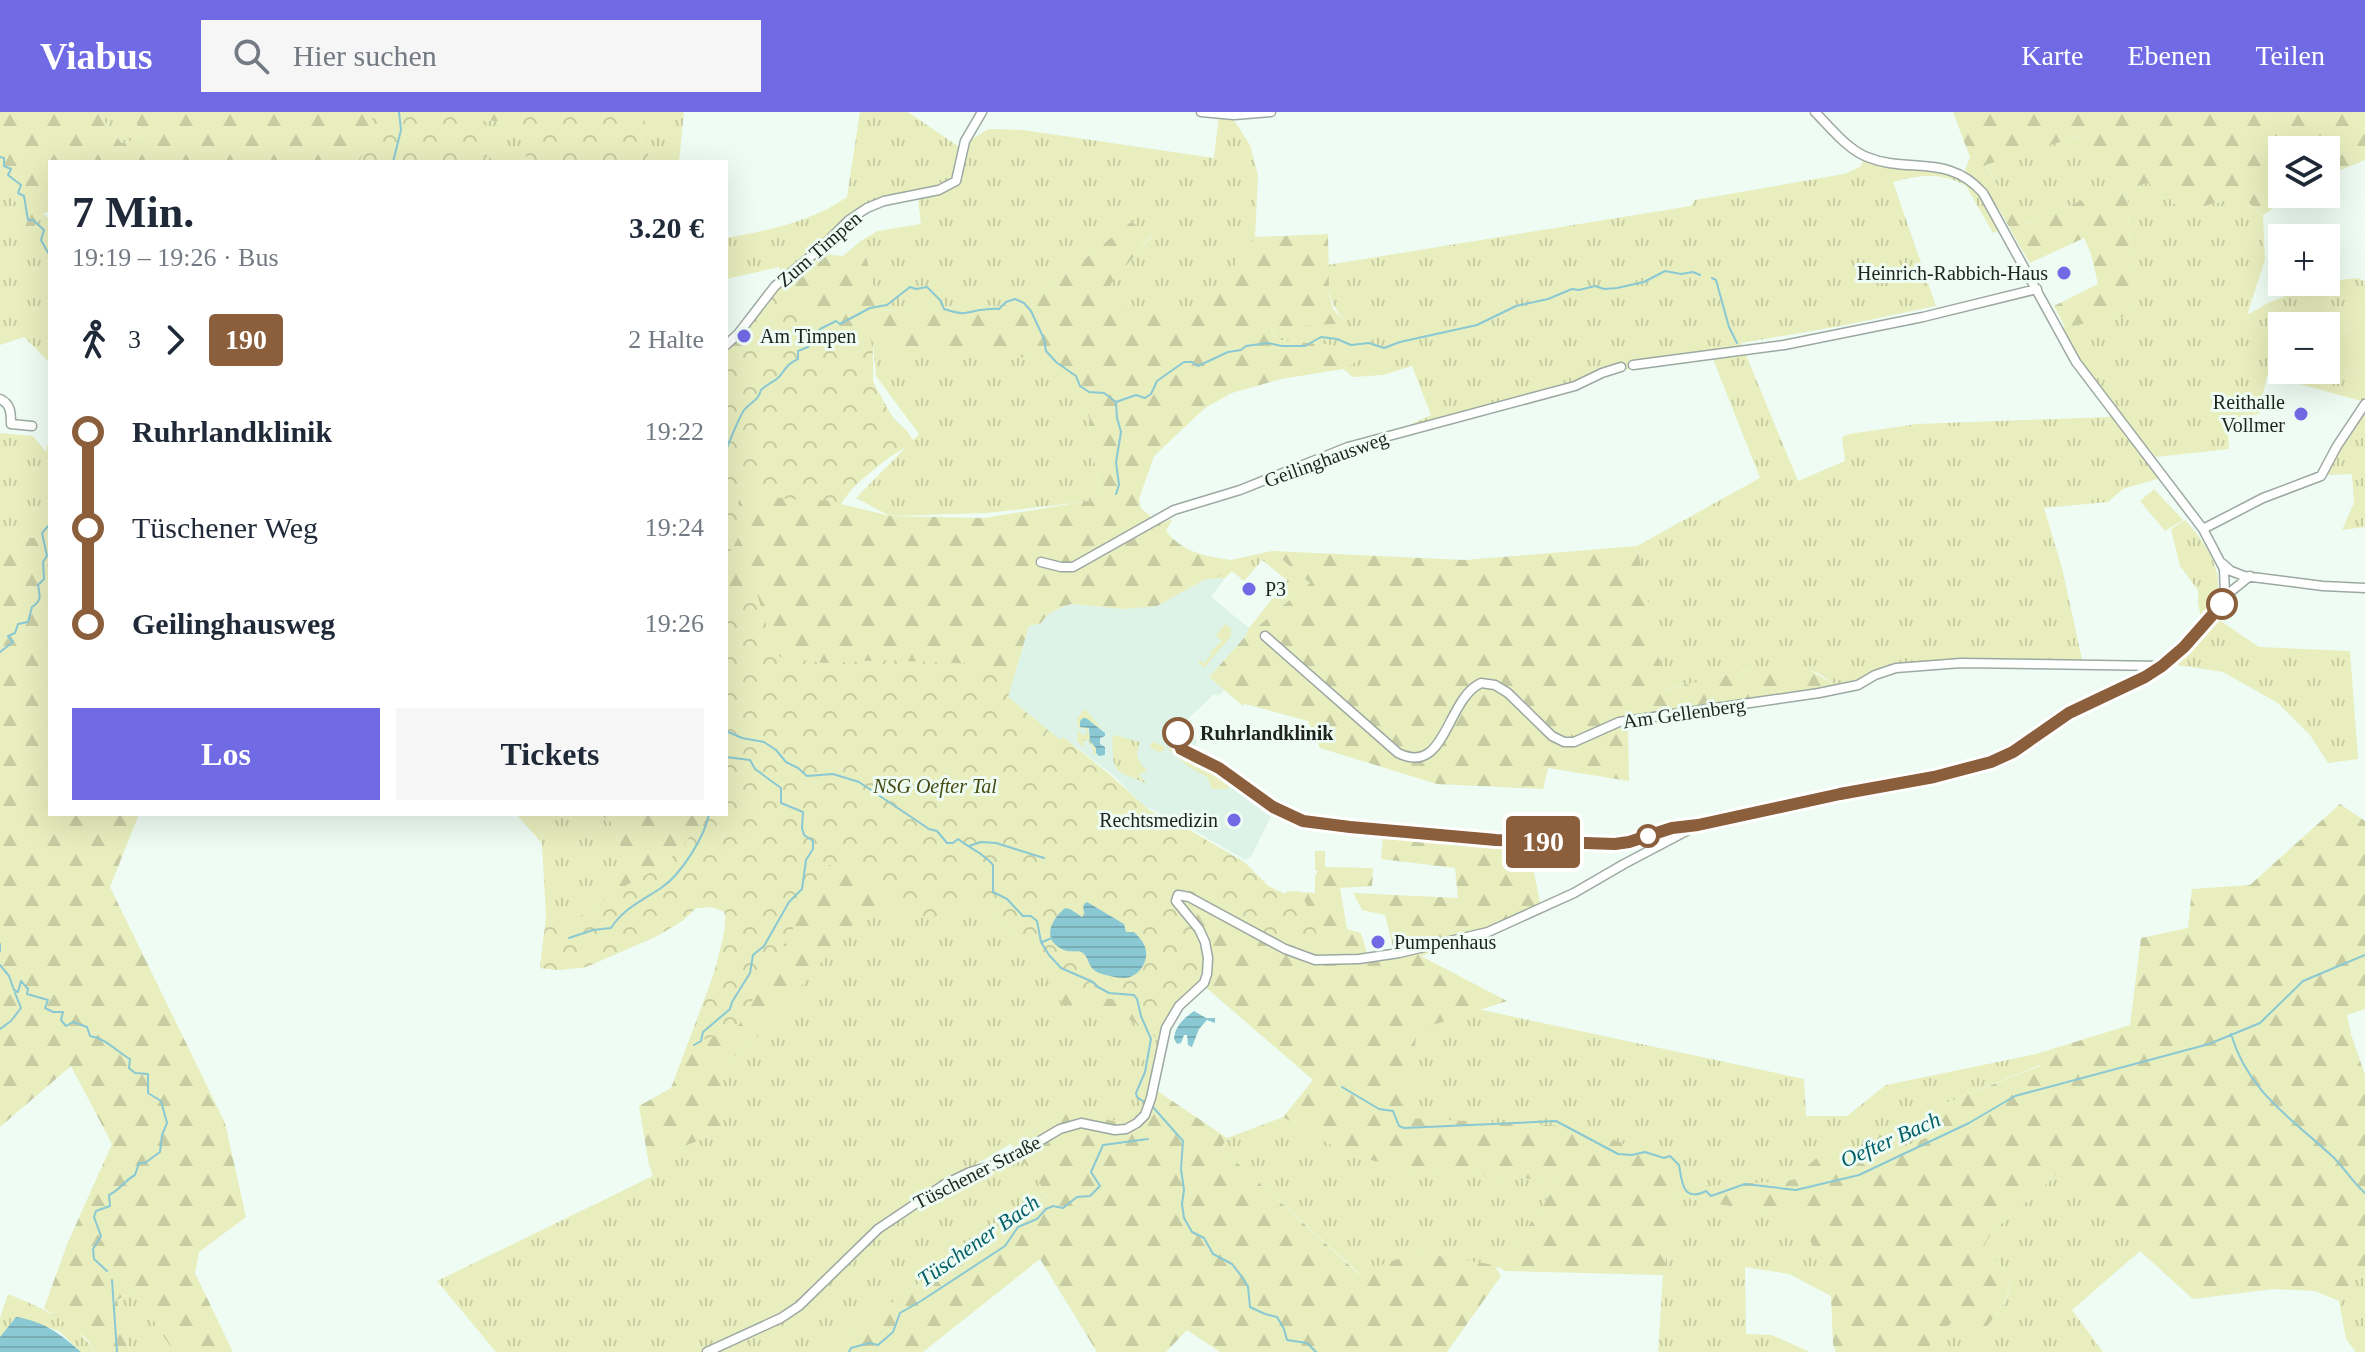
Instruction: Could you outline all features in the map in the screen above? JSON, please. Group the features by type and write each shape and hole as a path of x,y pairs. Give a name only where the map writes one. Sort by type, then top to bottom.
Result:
{"street":[{"name":"Zum Timpen","path":"728,343 775,286 849,220 884,201 939,190 956,181 965,141 982,112"},
{"path":"1201,112 1234,115 1271,112"},
{"path":"1815,112 1853,149 1868,158 1946,169 1975,184 1991,205 2085,375 2203,529 2221,561 2225,575 2224,601"},
{"path":"1633,365 1784,345 1923,317 2037,289"},
{"name":"Geilinghausweg","path":"1041,562 1073,567 1181,508 1240,490 1348,447 1575,386 1621,367"},
{"path":"0,399 8,404 11,424 32,426"},
{"path":"2203,529 2263,498 2324,473 2337,446 2365,404"},
{"path":"2221,561 2237,573 2250,576 2365,588"},
{"path":"2162,666 2184,647 2236,586 2250,576"},
{"name":"Am Gellenberg","path":"1265,636 1398,753 1412,759 1432,752 1466,694 1481,683 1495,685 1508,693 1552,736 1564,742 1574,742 1619,722 1819,693 1858,685 1896,668 1961,663 2162,666"},
{"name":"Tüschener Straße","path":"707,1352 781,1318 799,1306 878,1229 945,1184 970,1172 1004,1162 1060,1129 1081,1123 1115,1130 1137,1123 1145,1115 1154,1086 1166,1028 1179,1006 1204,983 1207,974 1205,942 1199,929 1176,901 1178,895 1189,897 1285,949 1315,960 1359,959 1439,945 1488,932 1549,905 1698,825 1934,777 1991,762 2013,752 2069,713 2162,666"}],"shaded area":[{"name":"Ruhrlandklinik","path":"1224,579 1211,597 1249,628 1244,638 1209,677 1224,690 1219,696 1214,694 1184,723 1197,741 1195,751 1233,771 1277,804 1251,857 1245,860 1181,823 1144,806 1114,776 1063,737 1060,740 1008,697 1029,626 1041,623 1056,609 1072,604 1124,609 1204,580"}],"green space":[{"path":"0,112 99,112 122,143 144,137 130,112 644,112 649,160 526,160 523,124 485,120 489,160 48,160 48,212 43,213 34,227 26,231 14,197 0,177"},
{"path":"99,112 130,112 144,137 122,143"},
{"path":"375,112 484,112 489,160 360,160"},
{"path":"522,112 644,112 649,160 526,160"},
{"path":"644,112 684,112 679,160 649,160"},
{"path":"860,112 908,112 962,149 966,142 989,129 1023,130 1214,158 1219,115 1231,116 1250,145 1258,175 1255,237 1191,325 1098,298 1152,236 1131,222 1028,304 876,311 875,291 862,240 878,231 921,224 918,198 885,199 782,274 779,267 728,279 728,238 805,219 847,197"},
{"path":"1953,112 2365,112 2365,160 2340,170 2340,136 2268,136 2268,208 2273,208 2263,215 2241,196 2183,212 2167,196 2147,183 2127,190 2134,315 2065,327 2054,306 2098,284 2084,238 2030,263 1994,202 1964,173 1970,157","holes":["2080,136 2118,185 2022,226 1985,165"]},
{"path":"484,120 523,124 526,160 489,160"},
{"path":"2081,136 2119,185 2021,226 1985,164"},
{"path":"1864,160 1946,171 1973,184 2002,229 1993,233 1966,186 1948,178 1930,176 1893,182 1936,306 1741,343 1798,481 1845,461 1842,437 1849,434 1917,424 2114,415 2160,478 2123,489 2108,502 2044,508 2062,568 2083,664 1911,665 1858,683 1834,684 1818,673 1802,668 1782,668 1744,671 1664,690 1637,546 1760,478 1713,359 1613,371 1401,434 1405,427 1431,415 1412,366 1383,375 1353,377 1343,369 1362,358 1330,345 1278,340 1270,327 1346,322 1330,296 1327,265 1691,206 1695,200 1844,174 1860,167"},
{"path":"0,177 14,197 26,230 34,227 43,213 48,218 48,361 24,337 0,345"},
{"path":"2147,183 2167,196 2183,212 2241,196 2263,215 2265,260 2247,315 2286,296 2340,296 2340,280 2365,280 2365,309 2340,337 2340,312 2268,312 2268,375 2259,414 2227,419 2229,449 2156,457 2094,388 2059,328 2134,315 2127,190"},
{"path":"1131,222 1152,235 1099,298 1191,324 1255,237 1328,234 1329,295 1333,309 1347,323 1270,328 1278,340 1330,345 1363,358 1343,369 1281,379 1232,393 1205,408 1154,456 1139,499 1141,508 1159,524 1173,519 1166,531 1187,549 1231,560 1218,578 1204,580 1157,606 1124,609 1072,604 1047,615 1041,623 1029,626 1008,697 1060,740 1063,737 1150,811 1244,862 1268,886 1285,894 1287,891 1315,893 1318,871 1315,870 1315,851 1325,851 1325,867 1373,868 1372,886 1340,888 1347,929 1361,933 1369,960 1395,955 1385,915 1362,910 1353,893 1458,898 1455,868 1381,859 1383,836 1529,849 1542,911 1501,929 1421,956 1507,1001 1417,1030 1406,1118 1583,1127 1682,1168 1663,1275 1505,1271 1500,1268 1559,1181 1406,1169 1347,1154 1283,1117 1313,1080 1203,985 1185,1003 1162,1042 1116,1012 1091,1005 1064,1006 1019,936 981,904 937,917 903,914 888,906 869,906 761,1033 722,1068 722,1131 649,1165 639,1106 671,1088 715,971 727,922 725,912 711,907 696,908 657,936 586,967 558,970 540,968 546,918 581,915 599,906 605,899 624,856 613,824 603,816 728,816 728,350 770,300 811,261 820,254 843,256 862,240 877,311 1028,304","holes":["873,344 1033,358 1089,417 1100,499 985,518 890,516 841,504 864,477 914,442 893,418 873,382"]},
{"path":"782,285 821,331 869,334 877,392 906,433 893,454 854,486 840,503 742,494 738,503 742,516 741,531 728,553 728,351 751,340 755,330 747,329"},
{"path":"2365,309 2365,372 2340,369 2340,337"},
{"path":"873,344 1034,358 1089,417 1100,500 987,513 890,516 856,498 919,434 876,376"},
{"path":"2340,369 2365,372 2365,402 2300,384 2340,384"},
{"path":"2365,407 2365,527 2342,530 2354,503 2352,474 2326,475"},
{"path":"0,433 33,436 46,452 48,442 48,540 0,534"},
{"path":"2154,489 2183,520 2165,531 2140,501"},
{"path":"2185,520 2210,554 2218,579 2214,604 2206,617 2201,616 2198,590 2180,566 2171,529"},
{"path":"0,534 48,540 48,816 138,816 110,887 225,1123 246,1217 199,1252 195,1273 233,1352 174,1352 134,1291 117,1300 129,1352 96,1352 86,1338 44,1308 68,1242 112,1144 71,1066 0,1127"},
{"path":"1637,546 1665,690 1732,674 1783,667 1805,669 1836,684 1858,683 1628,729 1629,781 1548,768 1543,789 1437,784 1320,748 1308,721 1243,706 1209,677 1244,638 1310,583 1272,551 1465,560"},
{"path":"1272,551 1310,583 1244,638 1287,580 1262,560 1244,581 1232,571 1224,579 1218,578 1231,560"},
{"name":"NSG Oefter Tal","path":"749,587 756,590 775,654 781,657 824,663 882,660 977,664 1015,670 1008,697 1060,740 1063,737 1150,811 1244,862 1268,886 1285,894 1299,891 1314,923 1317,940 1315,958 1300,955 1190,896 1175,896 1203,940 1206,965 1196,993 1185,1003 1162,1042 1130,1001 1097,996 1061,980 1045,978 1019,936 981,904 933,917 908,916 886,904 854,870 834,862 828,866 739,1025 706,1039 692,1036 719,954 724,911 711,907 696,908 657,936 586,967 540,968 546,918 583,916 598,909 608,895 655,870 673,856 706,816 728,816 728,610"},
{"path":"2219,620 2259,647 2350,651 2358,759 2328,763 2310,735 2278,703 2223,672 2177,665"},
{"path":"1225,624 1231,628 1231,636 1204,668 1198,662 1204,663 1222,641 1216,635"},
{"path":"1085,709 1103,730 1086,718 1090,741 1096,748 1095,755 1088,740 1083,741 1084,748 1077,741 1078,730 1086,735 1087,729 1078,727 1077,718"},
{"path":"1115,735 1140,742 1138,758 1147,770 1139,775 1147,784 1122,773 1115,766 1112,738"},
{"path":"1153,742 1200,760 1233,781 1228,789 1212,789 1207,777 1189,767 1166,747 1161,753 1151,748"},
{"path":"2340,804 2365,821 2365,1009 2347,1015 2365,1075 2365,1277 2359,1275 2339,1301 2315,1291 2273,1289 2193,1299 2140,1251 2063,1169 1992,1232 1984,1246 2006,1273 2009,1284 2001,1307 1981,1334 1951,1323 1924,1352 1836,1352 1831,1296 1799,1210 1770,1213 1689,1199 1703,1186 1804,1177 1801,1171 1818,1157 1849,1155 1862,1163 1870,1160 1868,1146 1890,1123 1894,1150 1929,1137 1927,1120 1941,1105 2040,1066 2036,1054 2130,1025 2141,938 2188,928 2192,889 2250,885"},
{"path":"518,816 603,816 613,824 624,856 611,888 599,906 581,915 546,918 542,843"},
{"path":"981,904 1093,1000 1121,1011 1162,1042 1145,1103 1111,1122 1071,1108 913,1202 798,1305 704,1352 496,1352 437,1281 653,1176 649,1165 722,1131 722,1068 761,1033 869,905 888,906 904,914 937,917"},
{"path":"1477,1009 1804,1079 1806,1116 1847,1116 1886,1085 2036,1054 2040,1065 1941,1105 1929,1137 1894,1151 1889,1124 1870,1160 1862,1163 1849,1155 1805,1177 1690,1199 1770,1213 1799,1209 1831,1296 1789,1274 1745,1267 1746,1334 1772,1335 1810,1352 1658,1352 1663,1275 1682,1168 1406,1118 1417,1030"},
{"path":"1153,1088 1227,1138 1221,1148 1359,1274 1415,1252 1494,1265 1501,1276 1447,1352 1220,1352 1187,1330 1166,1352 1097,1352 1040,1259 923,1352 825,1352 1010,1217 1048,1195 1011,1144 1071,1108 1112,1121 1145,1103"},
{"path":"1283,1117 1347,1154 1406,1169 1559,1181 1500,1268 1416,1252 1360,1274 1221,1148 1227,1138"},
{"path":"1024,1159 1049,1194 1010,1217 825,1352 712,1352 781,1319 879,1232 945,1186"},
{"path":"2063,1169 2140,1251 2072,1310 2103,1352 1924,1352 1951,1322 1981,1334 1996,1315 2006,1299 2010,1284 2003,1269 1983,1246 1992,1232"},
{"path":"2359,1275 2365,1277 2365,1352 2356,1352 2346,1339 2339,1301"},
{"path":"135,1291 174,1352 129,1352 117,1300"},
{"path":"8,1294 67,1324 96,1352 81,1352 59,1331 16,1317 0,1337 0,1318"}],"water":[{"path":"1083,718 1105,733 1100,738 1100,744 1105,747 1105,755 1096,753 1090,741 1089,728 1080,727"},
{"path":"1087,902 1124,924 1126,932 1134,932 1142,941 1146,957 1134,975 1121,978 1099,973 1083,953 1067,951 1053,943 1050,931 1059,913 1065,908 1082,917"},
{"path":"1194,1011 1206,1018 1215,1018 1215,1023 1207,1020 1199,1029 1192,1047 1188,1045 1187,1035 1177,1044 1174,1039 1176,1030"},
{"path":"16,1317 51,1329 81,1352 0,1352 0,1337"}],"waterway":[{"name":"Oefter Bach","path":"394,160 401,130 399,112"},
{"path":"0,157 4,158 4,166 11,169 8,175 21,185 18,193 24,196 28,220 33,220 44,230 41,240 48,252"},
{"path":"728,445 743,411 761,390 798,359 798,351 808,347 820,329 836,321 840,324 870,308 887,305 910,287 927,287 941,301 944,309 957,313 999,309 1015,299 1024,303 1044,339 1046,351 1056,362 1076,376 1080,386 1089,392 1104,393 1116,402 1136,395 1145,398 1151,394 1157,381 1184,362 1198,366 1246,346 1268,343 1305,346 1321,337 1351,345 1369,343 1384,348 1477,325 1516,306 1548,299 1572,289 1595,286 1617,288 1644,282 1665,271 1700,275"},
{"path":"1712,278 1716,280 1729,327 1737,343"},
{"path":"1116,402 1121,432 1116,462 1119,485 1116,494"},
{"path":"0,652 13,642 8,636 15,633 18,624 28,622 32,607 39,600 38,585 44,579 43,562 47,556 42,533 48,526"},
{"name":"Oefter Bach","path":"728,732 764,742 807,776 833,774 859,782 929,829 937,831 947,843 958,839 985,857 993,865 993,892 1007,899 1023,916 1031,916 1037,921 1041,942 1061,968 1109,993 1134,995 1137,999 1151,1039 1145,1072 1136,1093 1144,1102"},
{"path":"694,1045 701,1041 703,1032 730,1009 750,973 753,955 764,946 789,902 802,889 806,860 813,849 813,841 804,835 802,828 803,812 781,803 781,788 755,769 750,760 728,757"},
{"path":"569,938 611,928 627,910 669,882 691,854 708,816"},
{"path":"969,846 981,842 996,843 1044,858"},
{"path":"1042,942 1052,938"},
{"path":"0,944 0,951"},
{"name":"Oefter Bach","path":"1342,1087 1379,1109 1393,1111 1399,1126 1404,1128 1556,1121 1618,1154 1645,1152 1664,1158 1670,1156 1679,1165 1685,1188 1692,1194 1706,1191 1711,1196 1745,1184 1796,1190 1859,1175 1969,1123 2015,1096 2209,1044 2260,1023 2303,981 2365,955"},
{"path":"0,965 9,976 14,990 18,992 21,981 28,989 27,994 48,1000 45,1008 63,1012 61,1020 66,1026 73,1022 87,1027 90,1036 106,1042 130,1059 129,1068 135,1073 148,1074 148,1093 161,1101 167,1123 160,1152 145,1163 139,1163 135,1175 109,1195 110,1206 96,1211 94,1217 101,1236 93,1249 94,1259 107,1271"},
{"path":"0,1029 21,1008 15,993"},
{"path":"2231,1034 2248,1072 2260,1088 2336,1160 2365,1193"},
{"name":"Oefter Bach","path":"1152,1106 1183,1141 1182,1204 1184,1218 1192,1232 1204,1238 1213,1254 1232,1264 1248,1287 1250,1307 1277,1317 1287,1340 1307,1343 1316,1352"},
{"name":"Tüschener Bach","path":"849,1352 851,1348 869,1343 878,1345 893,1332 900,1313 1005,1246 1018,1227 1037,1219 1046,1209 1053,1206 1063,1208 1077,1197 1090,1196 1100,1186 1091,1172 1103,1145 1148,1139"},
{"path":"112,1280 117,1352"}],"bus line":[{"name":"190","path":"1178,733 1181,749 1237,779 1273,807 1303,821 1496,840 1615,844 1672,828 1934,777 1991,762 2013,752 2069,713 2162,666 2184,647 2222,604"}],"place":[{"name":"Heinrich-Rabbich-Haus","path":"2064,273"},
{"name":"Am Timpen","path":"744,336"},
{"name":"Reithalle Vollmer","path":"2301,414"},
{"name":"P3","path":"1249,589"},
{"name":"Ruhrlandklinik","path":"1178,733"},
{"name":"Rechtsmedizin","path":"1234,820"},
{"name":"Pumpenhaus","path":"1378,942"}]}
